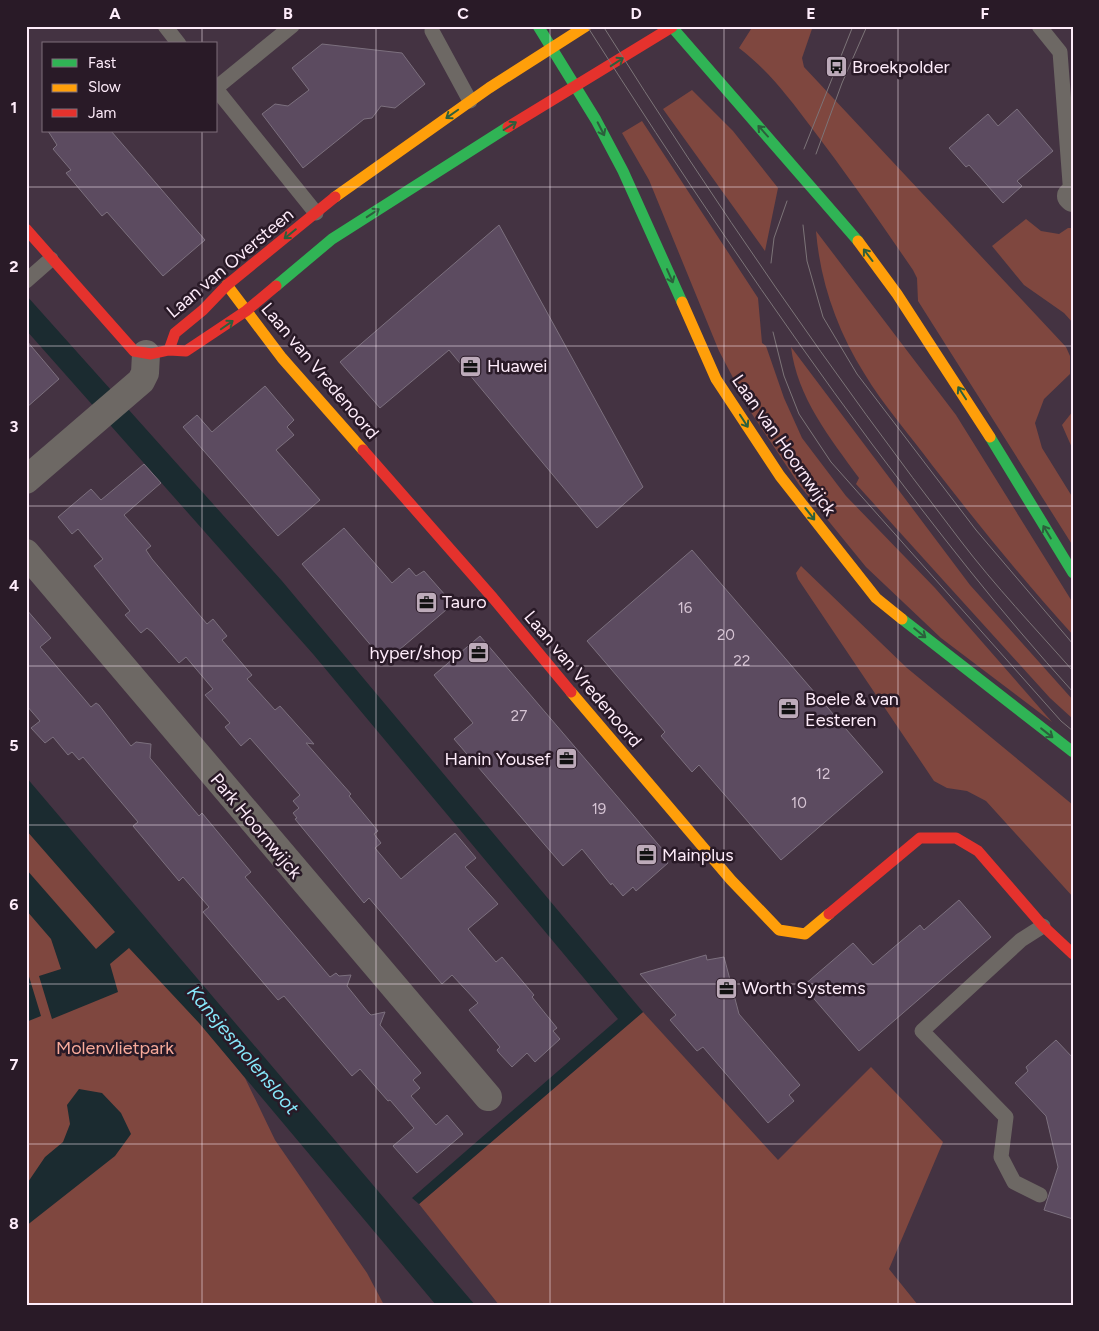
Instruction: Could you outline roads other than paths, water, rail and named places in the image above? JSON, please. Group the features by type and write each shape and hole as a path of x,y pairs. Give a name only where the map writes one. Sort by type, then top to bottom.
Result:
{"street":[{"name":"Laan van Hoornwijck","path":"538,26 623,171 716,379 780,476 876,598 1073,752"},
{"name":"Laan van Oversteen","path":"158,352 175,333 203,310 227,285 355,181 470,101 586,26"},
{"path":"26,229 128,345 138,353 186,351 246,311 332,239 513,124 576,88 672,27 844,223 891,286 974,411 1073,573"},
{"name":"Laan van Vredenoord","path":"227,285 282,358 493,598 731,880 779,930 805,934 920,838 956,838 978,851 1043,926"},
{"path":"26,480 141,381 158,352"},
{"name":"Park Hoornwijck","path":"26,553 488,1097"},
{"path":"1043,926 1073,954"}],"lane":[{"path":"164,26 177,42"},
{"path":"218,86 292,26"},
{"path":"1039,26 1060,52 1072,197"},
{"path":"432,31 470,101"},
{"path":"218,90 316,213"},
{"path":"28,279 51,259"},
{"path":"1040,1195 1014,1182 1001,1157 1006,1117 922,1031 1022,940 1043,926"}],"water":[{"path":"26,295 282,581 643,1012 419,1204 412,1198 618,1019 313,654 26,330"},
{"name":"Kansjesmolensloot","path":"26,777 475,1305 436,1305 199,1023 129,948 110,964 118,992 52,1019 39,976 61,969 51,939 26,910 26,869 96,949 115,932 26,830"},
{"path":"26,971 41,1016 26,1022"},
{"path":"79,1089 102,1093 121,1113 131,1134 115,1156 26,1226 26,1185 45,1157 63,1142 70,1124 67,1105"}],"tram line":[{"path":"587,26 726,238 834,393 969,570 1073,692"},
{"path":"603,26 731,222 866,415 973,557 1073,671"},
{"path":"804,149 853,26"},
{"path":"816,154 842,83 867,26"},
{"path":"771,263 774,238 787,201"},
{"path":"803,225 807,261 823,317 857,374 976,530 1073,644"},
{"path":"773,332 784,376 799,414 831,462 1061,721 1073,731"}],"place":[{"name":"Broekpolder","path":"836,67"},
{"name":"Huawei","path":"471,366"},
{"name":"Tauro","path":"426,602"},
{"name":"hyper/shop","path":"478,653"},
{"name":"Boele & van Eesteren","path":"789,709"},
{"name":"Hanin Yousef","path":"567,759"},
{"name":"Mainplus","path":"646,855"},
{"name":"Worth Systems","path":"726,988"}],"park label":[{"name":"Molenvlietpark","path":"115,1048"}]}
